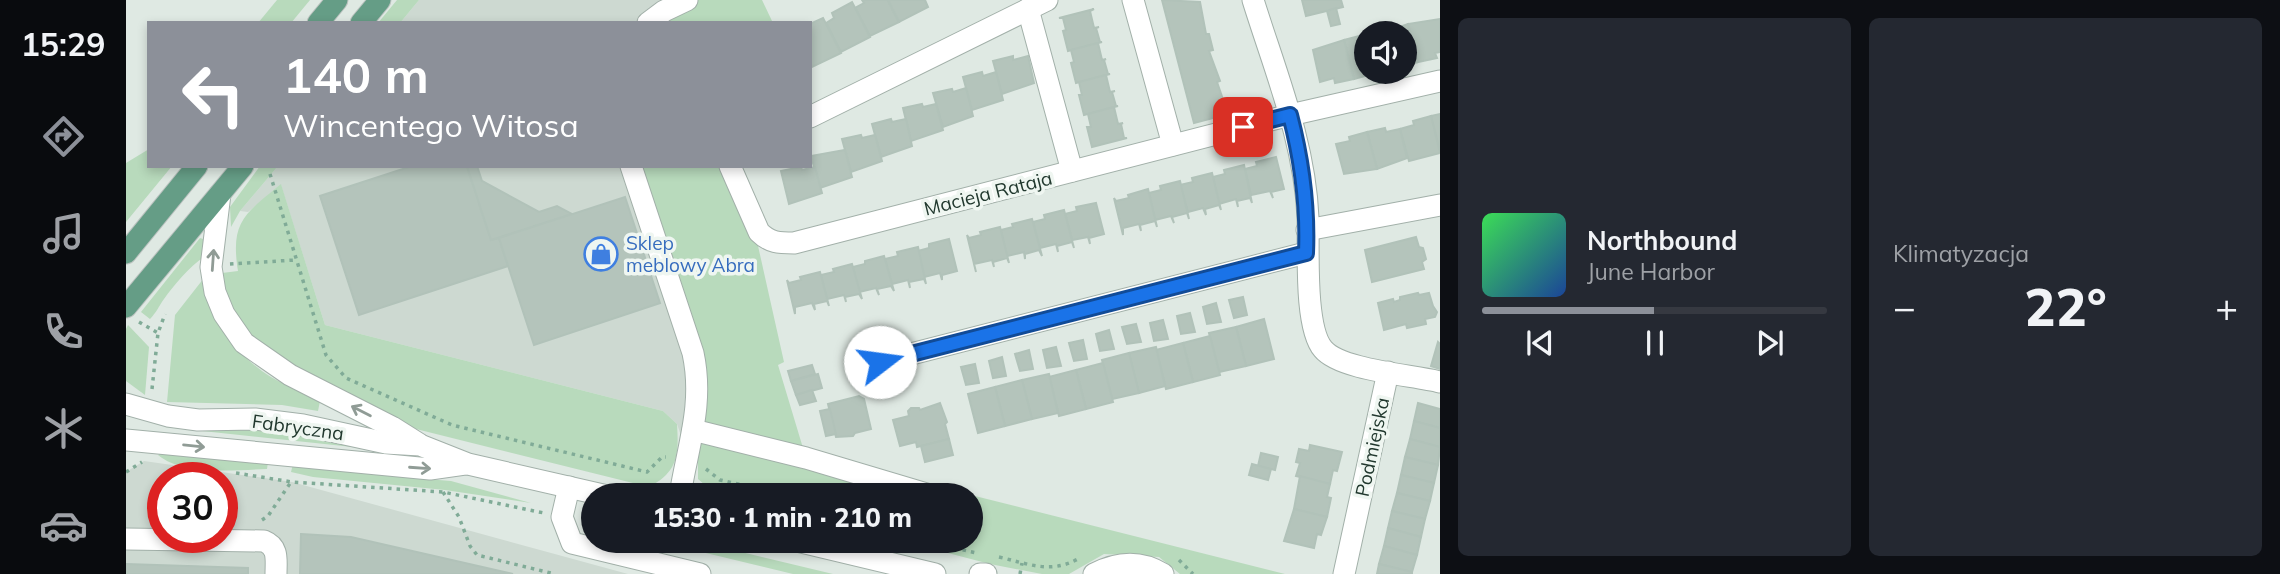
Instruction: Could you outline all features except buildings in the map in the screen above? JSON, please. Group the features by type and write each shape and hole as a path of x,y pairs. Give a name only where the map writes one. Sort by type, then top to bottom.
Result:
{"main road":[{"path":"320,21 337,0"},
{"path":"363,21 380,0"},
{"path":"126,253 195,168"},
{"path":"126,307 241,168"}],"street":[{"path":"661,19 687,0"},
{"path":"1133,0 1173,145"},
{"path":"1253,0 1300,154 1314,331 1322,349 1336,360 1388,372"},
{"path":"812,116 1037,5 1072,171"},
{"name":"Macieja Rataja","path":"731,168 759,232 775,243 794,243 1290,115 1440,81"},
{"path":"632,168 699,378 693,430 682,483"},
{"path":"220,194 211,267 215,292 224,313 244,343 290,375 392,427 420,445"},
{"path":"1307,230 1440,205"},
{"path":"880,362 1306,253"},
{"name":"Podmiejska","path":"1344,574 1388,372 1440,382"},
{"name":"Fabryczna","path":"126,404 168,416 198,420 256,419 303,425 386,443 420,445 468,464 581,490"},
{"path":"693,430 806,458 890,483"},
{"name":"Fabryczna","path":"126,440 430,469 468,464"},
{"path":"569,487 562,517 572,543 700,574"},
{"path":"126,539 147,539"},
{"path":"238,541 264,541 272,546 276,555 276,574"},
{"path":"847,553 935,574"},
{"path":"1094,574 1109,566 1126,563 1168,565"}],"path":[{"path":"270,174 326,355 346,378 452,425 647,472 662,457 686,459 705,467 720,480 734,483"},
{"path":"228,264 296,260"},
{"path":"238,473 292,482 443,492 562,517"},
{"path":"238,539 268,516 292,482"},
{"path":"443,492 459,517 470,546 477,555 555,574"},
{"path":"954,553 987,565 1022,563 1053,571 1087,554"},
{"path":"1020,574 1022,563"},
{"path":"1168,565 1189,568 1193,574"}],"shaded area":[{"path":"419,0 687,0 651,21 402,21"},
{"path":"276,168 632,168 693,353 687,453 677,424 663,411 325,325 281,185 248,212 240,211"},
{"path":"144,461 151,462 147,462 147,553 238,553 238,474 292,482 628,574 126,574 126,472"}],"green space":[{"path":"277,0 310,0 293,21 260,21"},
{"path":"397,0 419,0 402,21 380,21"},
{"path":"687,0 762,0 772,21 651,21"},
{"path":"147,150 147,168 170,168 126,222 126,163"},
{"path":"259,168 276,168 240,211 231,227 230,207"},
{"path":"632,168 731,168 752,219 784,362 778,365 806,458 890,483 703,483 698,479 698,398"},
{"path":"281,184 325,325 663,411 677,424 677,454 671,469 656,483 633,483 412,428 307,374 259,343 228,308 222,273 238,271 236,241 239,229 258,203"},
{"path":"200,238 203,239 204,257 177,282 150,319 141,312"},
{"path":"204,278 228,334 245,357 271,377 320,401 318,411 282,405 167,402 175,315"},
{"path":"128,325 149,347 145,395 126,381"},
{"path":"165,423 275,427 362,448 165,427"},
{"path":"163,452 268,462 267,469 238,470 238,462 169,462 158,455"},
{"path":"293,464 451,481 531,503 445,490 313,477 291,472"},
{"path":"983,498 1285,574 1180,574 1159,557 1104,554 1069,574 1042,574 948,553 983,553"},
{"path":"706,553 746,553 833,574 793,574"}],"place":[{"name":"Sklep meblowy Abra","path":"601,254"}],"route":[{"path":"880,362 1306,253 1308,219 1305,188 1290,115 1243,127"}]}
